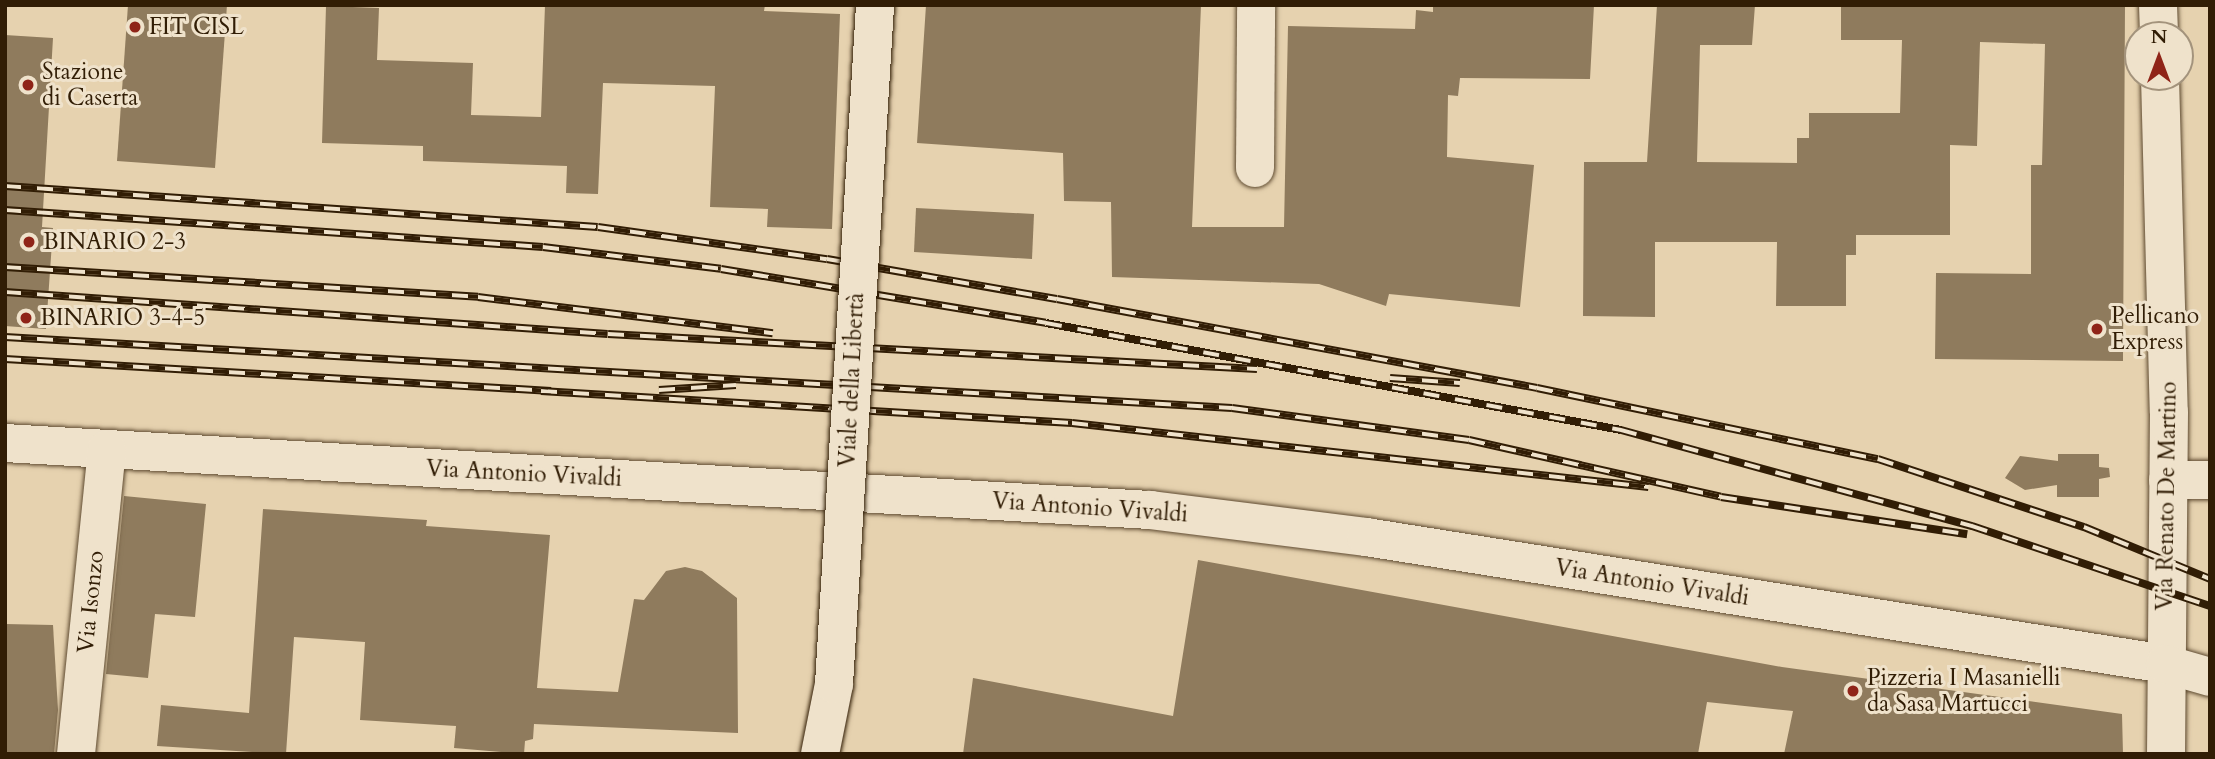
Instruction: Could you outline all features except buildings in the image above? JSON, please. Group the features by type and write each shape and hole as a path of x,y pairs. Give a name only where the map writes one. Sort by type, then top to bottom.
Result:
{"street":[{"name":"Viale della Libertà","path":"820,754 834,684 874,5"},
{"path":"1255,168 1256,5"},
{"name":"Via Renato De Martino","path":"2160,91 2168,480 2165,754"},
{"name":"Via Antonio Vivaldi","path":"5,443 1150,510 1366,537 2165,664 2210,677"},
{"name":"Via Isonzo","path":"76,754 107,450"},
{"path":"2168,480 2210,480"}],"railway":[{"path":"5,186 598,227 827,259 1057,299 1537,388 1878,459 2084,527 2210,579"},
{"path":"5,210 543,247 721,269 1046,323 1621,430 1972,526 2210,606"},
{"path":"5,267 478,297 773,333"},
{"path":"5,292 608,334 1257,369"},
{"path":"5,337 1232,408 1469,440 1721,497 1967,534"},
{"path":"5,359 551,391"},
{"path":"1390,378 1460,383"},
{"path":"659,390 736,385"},
{"path":"541,391 1072,423 1648,487"}],"place":[{"name":"FIT CISL","path":"135,27"},
{"name":"Stazione di Caserta","path":"28,85"},
{"name":"BINARIO 2-3","path":"29,242"},
{"name":"BINARIO 3-4-5","path":"26,318"},
{"name":"Pellicano Express","path":"2097,329"},
{"name":"Pizzeria I Masanielli da Sasa Martucci","path":"1853,691"}]}
